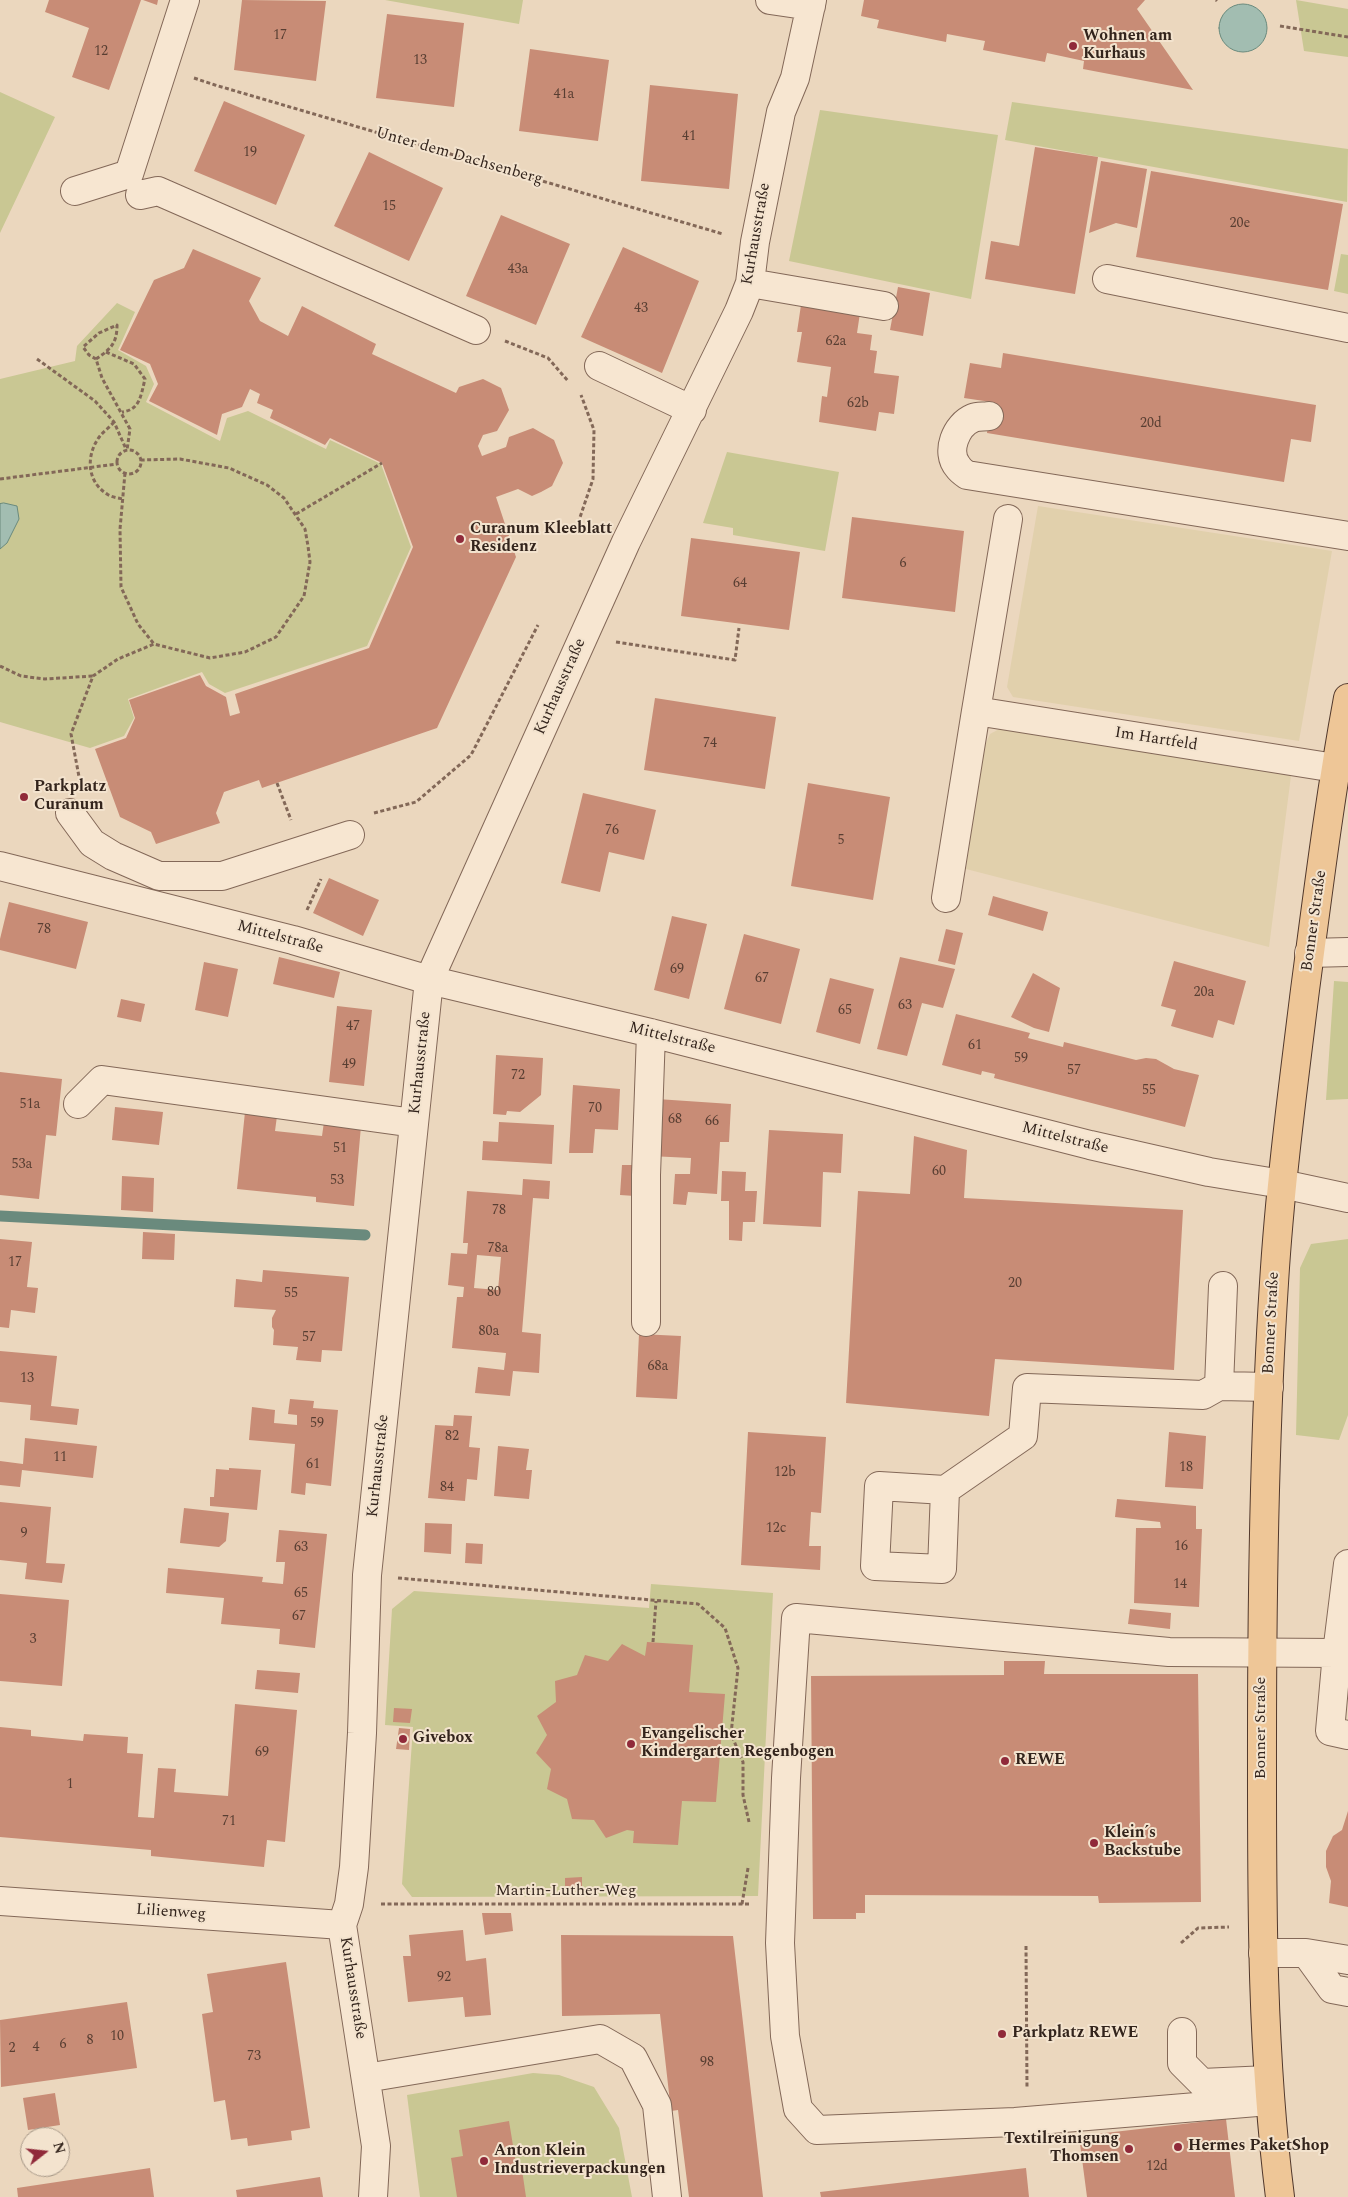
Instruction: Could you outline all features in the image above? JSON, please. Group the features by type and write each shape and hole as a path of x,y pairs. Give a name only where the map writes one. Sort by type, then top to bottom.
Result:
{"main road":[{"name":"Bonner Straße","path":"1280,2197 1268,2091 1262,1926 1262,1653 1269,1387 1274,1282 1282,1184 1309,953 1335,768 1348,698"}],"street":[{"path":"75,191 128,174 165,67 185,0"},
{"path":"770,0 812,3"},
{"name":"Kurhausstraße","path":"373,2197 376,2146 345,1914 354,1867 361,1752 367,1575 429,980 626,542 692,410 739,311 750,283 755,242 780,112 795,78 812,3"},
{"path":"140,195 158,191 476,330"},
{"path":"1108,279 1348,328"},
{"path":"750,283 884,306"},
{"path":"599,366 692,410"},
{"path":"989,416 973,418 961,428 954,440 952,454 957,467 967,475 1348,536"},
{"path":"946,898 1008,519"},
{"name":"Im Hartfeld","path":"976,711 1335,768"},
{"path":"70,812 92,843 113,856 159,876 222,876 309,848 358,825"},
{"name":"Mittelstraße","path":"0,866 293,940 429,980 651,1033 1090,1145 1209,1172 1282,1184 1348,1198"},
{"path":"1309,953 1348,952"},
{"path":"646,1322 646,1175 651,1033"},
{"path":"78,1104 102,1080 414,1123"},
{"path":"1219,1386 1223,1286"},
{"path":"946,1490 1023,1436 1027,1388 1203,1395 1219,1386 1269,1387"},
{"path":"1348,1564 1330,1731 1348,1735"},
{"path":"1268,2091 1027,2121 817,2130 798,2109 785,2036 780,1944 786,1778 796,1618 1169,1652 1337,1653"},
{"name":"Lilienweg","path":"0,1901 345,1914"},
{"path":"1263,1953 1306,1953 1348,1960"},
{"path":"1306,1953 1332,1989 1348,1992"},
{"path":"1182,2032 1182,2063 1202,2083 1268,2091"},
{"path":"366,2078 600,2039 633,2058 657,2105 667,2197"}],"path":[{"path":"1280,26 1348,37"},
{"name":"Unter dem Dachsenberg","path":"165,67 215,85 755,242"},
{"path":"96,359 106,352 117,339 118,325 99,333 83,347 89,355 96,359 102,378 130,428 127,450"},
{"path":"476,330 548,358 581,395 594,430 593,479 576,529"},
{"path":"106,352 134,364 146,379 140,402 131,411 122,412"},
{"path":"37,359 95,401 114,422 127,450"},
{"path":"114,422 100,436 91,451 89,468 95,481 107,494 122,499"},
{"path":"141,460 133,450 120,452 117,458 117,464 125,473 122,499 121,587 138,624 154,644"},
{"path":"0,666 21,676 45,679 93,676 118,659 154,644 210,658 245,652 276,637 304,596 310,562 305,529 284,498 267,485 229,468 180,459 141,460"},
{"path":"125,473 137,471 141,460"},
{"path":"296,514 382,463"},
{"path":"0,479 117,464"},
{"path":"358,825 416,802 471,755 538,625"},
{"path":"583,637 735,660 739,628"},
{"path":"81,785 71,734 93,676"},
{"path":"277,783 309,848 324,873 293,940"},
{"path":"367,1575 698,1604 725,1628 738,1668 732,1734 743,1762 743,1795 750,1824"},
{"path":"653,1642 656,1601"},
{"path":"742,1904 750,1859"},
{"name":"Martin-Luther-Weg","path":"345,1914 742,1904 758,1904 780,1914"},
{"path":"1181,1943 1198,1928 1262,1926"},
{"path":"1026,1946 1027,2121"}],"shaded area":[{"path":"385,0 523,0 519,24"},
{"path":"1296,0 1348,9 1348,57 1304,51"},
{"path":"1238,4 1248,4 1257,8 1263,14 1266,19 1266,37 1257,48 1248,52 1238,52 1229,48 1223,42 1219,33 1219,23 1223,14 1229,8"},
{"path":"0,92 55,117 0,233"},
{"path":"1012,102 1348,149 1347,202 1005,140"},
{"path":"820,110 998,135 971,299 789,261"},
{"path":"1341,254 1348,255 1348,294 1334,291"},
{"path":"117,303 135,312 118,350 146,366 154,384 146,402 220,441 227,418 248,411 326,449 330,440 381,464 411,547 367,646 225,693 209,684 202,672 128,699 134,718 124,736 90,748 0,722 0,379 75,361 77,346"},
{"path":"727,452 839,472 825,551 733,535 733,528 703,523"},
{"path":"0,504 17,506 19,519 7,543 0,549"},
{"path":"1038,506 1332,551 1299,741 1013,697 1007,687"},
{"path":"1005,726 1292,768 1269,947 966,869 982,752 990,734"},
{"path":"1334,981 1348,982 1348,1099 1326,1100"},
{"path":"1348,1239 1348,1415 1339,1440 1296,1435 1300,1268 1311,1244"},
{"path":"651,1584 773,1593 758,1896 412,1897 402,1884 413,1727 385,1725 392,1609 414,1591 649,1608"},
{"path":"533,2073 559,2075 594,2087 619,2128 632,2197 420,2197 407,2095"}],"building":[{"path":"49,0 141,0 109,90 72,77 89,28 45,12"},
{"path":"143,0 158,0 157,5"},
{"path":"242,0 326,1 316,81 234,70"},
{"name":"Wohnen am Kurhaus","path":"864,0 1145,0 1137,9 1193,90 1083,69 1084,61 1047,53 1045,62 983,50 985,41 947,34 946,42 877,28 879,20 861,16"},
{"path":"387,14 464,23 454,107 376,98"},
{"path":"530,49 609,60 598,141 519,131"},
{"path":"650,85 738,94 729,189 641,181"},
{"path":"224,101 305,135 276,205 194,171"},
{"path":"1035,147 1098,157 1075,294 985,279 991,241 1019,246"},
{"path":"369,152 443,188 409,261 334,226"},
{"path":"1101,161 1147,169 1137,228 1116,223 1089,233"},
{"path":"1151,171 1343,204 1328,290 1136,257"},
{"path":"501,215 570,244 536,325 466,296"},
{"path":"623,247 699,281 662,373 581,337"},
{"name":"Curanum Kleeblatt Residenz","path":"193,249 261,278 249,301 260,321 288,336 302,306 376,344 372,354 456,393 459,387 483,379 501,388 509,410 497,431 483,435 478,446 482,456 506,447 509,437 533,428 554,440 563,463 552,486 541,492 532,496 518,489 496,497 516,557 437,728 262,788 259,780 224,792 216,813 220,823 156,844 151,832 120,817 95,749 126,738 135,718 129,700 200,675 206,686 226,697 230,716 240,713 235,694 369,648 413,547 382,463 330,438 325,445 270,418 273,410 257,403 260,394 250,389 242,407 222,414 217,435 149,401 158,384 150,364 120,350 154,280 184,268"},
{"path":"898,287 930,293 923,336 890,330"},
{"path":"801,305 860,313 857,333 872,335 870,350 877,351 874,373 899,376 894,414 879,412 876,431 819,422 822,396 827,397 831,367 797,362 802,332 797,332"},
{"path":"1003,353 1316,405 1311,442 1291,439 1284,482 987,433 991,402 964,398 970,363 1001,368"},
{"path":"852,517 964,531 955,612 842,598"},
{"path":"691,538 800,552 789,630 681,616"},
{"path":"655,698 776,717 765,789 644,770"},
{"path":"808,783 890,797 873,900 791,886"},
{"path":"583,793 656,810 644,860 609,852 600,892 561,883"},
{"path":"329,878 379,900 363,936 313,913"},
{"path":"993,896 1048,912 1043,931 988,915"},
{"path":"9,902 88,922 76,969 0,950 0,939"},
{"path":"672,916 707,924 689,999 654,990"},
{"path":"946,929 963,933 955,965 938,961"},
{"path":"744,934 800,949 781,1024 724,1009"},
{"path":"279,957 340,972 334,998 273,984"},
{"path":"900,957 955,969 943,1008 922,1003 907,1056 877,1049"},
{"path":"1174,961 1246,981 1234,1025 1218,1020 1213,1038 1171,1026 1176,1010 1161,1006"},
{"path":"204,962 238,969 228,1017 195,1010"},
{"path":"1033,973 1060,988 1049,1032 1034,1028 1011,1017"},
{"path":"830,978 874,989 860,1044 816,1032"},
{"path":"121,999 145,1004 141,1022 117,1017"},
{"path":"337,1006 372,1010 364,1086 329,1082"},
{"path":"956,1014 1030,1033 1028,1038 1063,1047 1064,1042 1136,1060 1156,1059 1174,1069 1199,1075 1185,1127 994,1078 995,1074 982,1071 981,1075 942,1065"},
{"path":"496,1055 543,1058 541,1095 520,1112 507,1111 506,1115 493,1114"},
{"path":"0,1072 62,1079 56,1136 46,1135 39,1199 0,1195"},
{"path":"573,1085 620,1089 618,1130 595,1129 593,1153 569,1153"},
{"path":"657,1099 731,1104 729,1142 720,1142 717,1194 688,1192 686,1205 673,1204 675,1174 690,1174 691,1158 650,1156"},
{"path":"115,1107 163,1112 159,1145 112,1140"},
{"path":"245,1112 277,1116 275,1131 322,1136 324,1122 361,1126 354,1206 316,1202 316,1197 237,1189"},
{"path":"499,1122 554,1125 552,1164 482,1160 483,1141 498,1142"},
{"path":"769,1130 843,1134 841,1173 823,1172 821,1227 763,1224"},
{"path":"914,1136 967,1150 964,1198 1183,1210 1174,1370 995,1359 989,1416 846,1403 858,1191 910,1194"},
{"path":"622,1165 637,1165 635,1196 620,1195"},
{"path":"722,1171 746,1172 745,1191 757,1191 755,1222 743,1222 742,1241 729,1240 729,1201 721,1201"},
{"path":"122,1176 154,1178 153,1212 121,1210"},
{"path":"523,1179 550,1181 549,1199 533,1198 522,1332 541,1334 539,1373 513,1371 510,1396 475,1393 478,1367 504,1370 506,1353 452,1348 457,1297 463,1297 464,1287 448,1285 451,1253 467,1254 468,1243 463,1243 467,1191 522,1195","holes":["477,1255 501,1257 498,1290 474,1288"]},
{"path":"143,1232 175,1234 174,1260 142,1259"},
{"path":"0,1239 32,1242 27,1287 38,1288 35,1313 11,1310 9,1328 0,1327"},
{"path":"263,1270 349,1277 342,1351 322,1350 321,1362 296,1360 298,1347 273,1345 274,1330 272,1318 276,1310 234,1307 236,1279 262,1282"},
{"path":"639,1334 681,1336 677,1399 636,1397"},
{"path":"0,1351 57,1356 51,1406 79,1409 77,1425 30,1420 31,1405 0,1402"},
{"path":"290,1399 314,1401 313,1408 338,1410 331,1486 306,1483 305,1495 291,1493 295,1444 249,1440 252,1407 275,1410 274,1423 297,1425 297,1415 288,1414"},
{"path":"454,1415 472,1416 469,1447 480,1448 477,1480 467,1479 465,1501 428,1498 435,1425 453,1426"},
{"path":"748,1432 826,1437 821,1513 811,1512 809,1546 821,1546 820,1570 741,1565"},
{"path":"1169,1432 1206,1436 1203,1489 1165,1487"},
{"path":"25,1438 97,1446 93,1478 22,1470 20,1487 0,1485 0,1461 23,1464"},
{"path":"498,1446 529,1449 526,1470 532,1470 529,1499 494,1496"},
{"path":"229,1468 261,1470 257,1510 210,1506 210,1497 214,1497 216,1469 229,1470"},
{"path":"1117,1499 1196,1506 1196,1529 1202,1529 1199,1607 1134,1603 1136,1528 1161,1528 1160,1522 1115,1517"},
{"path":"0,1502 51,1507 46,1563 65,1564 62,1583 25,1579 27,1563 0,1560"},
{"path":"184,1508 229,1513 226,1541 219,1547 180,1543"},
{"path":"425,1523 452,1524 451,1554 424,1552"},
{"path":"279,1530 327,1534 315,1648 279,1644 280,1629 221,1624 224,1598 166,1593 168,1568 263,1577 262,1582 283,1584 285,1562 276,1562"},
{"path":"466,1543 483,1544 482,1564 465,1563"},
{"path":"0,1594 69,1600 62,1686 0,1681"},
{"path":"1130,1609 1171,1613 1170,1629 1128,1624"},
{"name":"Evangelischer Kindergarten Regenbogen","path":"647,1642 693,1645 689,1692 725,1694 716,1802 682,1801 678,1845 633,1843 634,1831 627,1830 606,1838 594,1820 572,1819 567,1799 547,1789 551,1769 536,1753 547,1735 537,1716 556,1702 555,1681 577,1675 585,1655 608,1661 622,1644 645,1656"},
{"name":"REWE","path":"1004,1661 1045,1661 1044,1674 1198,1674 1201,1902 1099,1903 1098,1896 865,1895 865,1913 856,1913 856,1919 813,1919 811,1676 1004,1675"},
{"path":"257,1670 300,1673 298,1693 255,1689"},
{"path":"235,1704 297,1710 285,1842 267,1840 264,1867 151,1856 151,1850 0,1837 0,1727 31,1730 31,1736 83,1741 84,1734 128,1737 127,1753 143,1754 138,1817 154,1818 158,1768 176,1769 174,1792 228,1796"},
{"path":"394,1708 412,1709 410,1723 393,1722"},
{"name":"Givebox","path":"399,1728 410,1729 409,1750 396,1749"},
{"path":"1348,1811 1348,1907 1329,1903 1331,1881 1326,1867 1326,1851 1333,1836 1342,1830"},
{"path":"582,1877 582,1889 565,1889 565,1878"},
{"path":"482,1913 511,1913 513,1931 485,1935"},
{"path":"463,1930 466,1961 486,1958 491,2015 465,2017 463,1997 408,2002 403,1956 411,1956 409,1935"},
{"path":"561,1935 733,1936 763,2197 689,2197 678,2110 671,2111 660,2014 562,2016"},
{"path":"286,1962 310,2128 291,2131 292,2140 248,2146 247,2138 231,2140 225,2100 214,2102 202,2014 213,2012 207,1974"},
{"path":"127,2002 137,2068 1,2087 0,2020"},
{"path":"55,2093 60,2125 28,2127 23,2098"},
{"path":"1226,2119 1235,2197 1087,2197 1079,2136"},
{"name":"Anton Klein Industrieverpackungen","path":"509,2121 516,2164 521,2163 526,2197 457,2197 451,2158 463,2156 459,2130"},
{"path":"150,2168 154,2197 18,2197 17,2188"},
{"path":"1026,2168 1029,2197 821,2197 820,2192"},
{"path":"320,2177 323,2197 237,2197 236,2190"}],"waterway":[{"path":"0,1216 365,1235"}],"place":[{"name":"Wohnen am Kurhaus","path":"1073,46"},
{"name":"Curanum Kleeblatt Residenz","path":"460,539"},
{"name":"Parkplatz Curanum","path":"24,797"},
{"name":"Givebox","path":"403,1739"},
{"name":"Evangelischer Kindergarten Regenbogen","path":"631,1744"},
{"name":"REWE","path":"1005,1761"},
{"name":"Klein´s Backstube","path":"1094,1843"},
{"name":"Parkplatz REWE","path":"1002,2034"},
{"name":"Hermes PaketShop","path":"1178,2147"},
{"name":"Textilreinigung Thomsen","path":"1129,2149"},
{"name":"Anton Klein Industrieverpackungen","path":"484,2161"}]}
